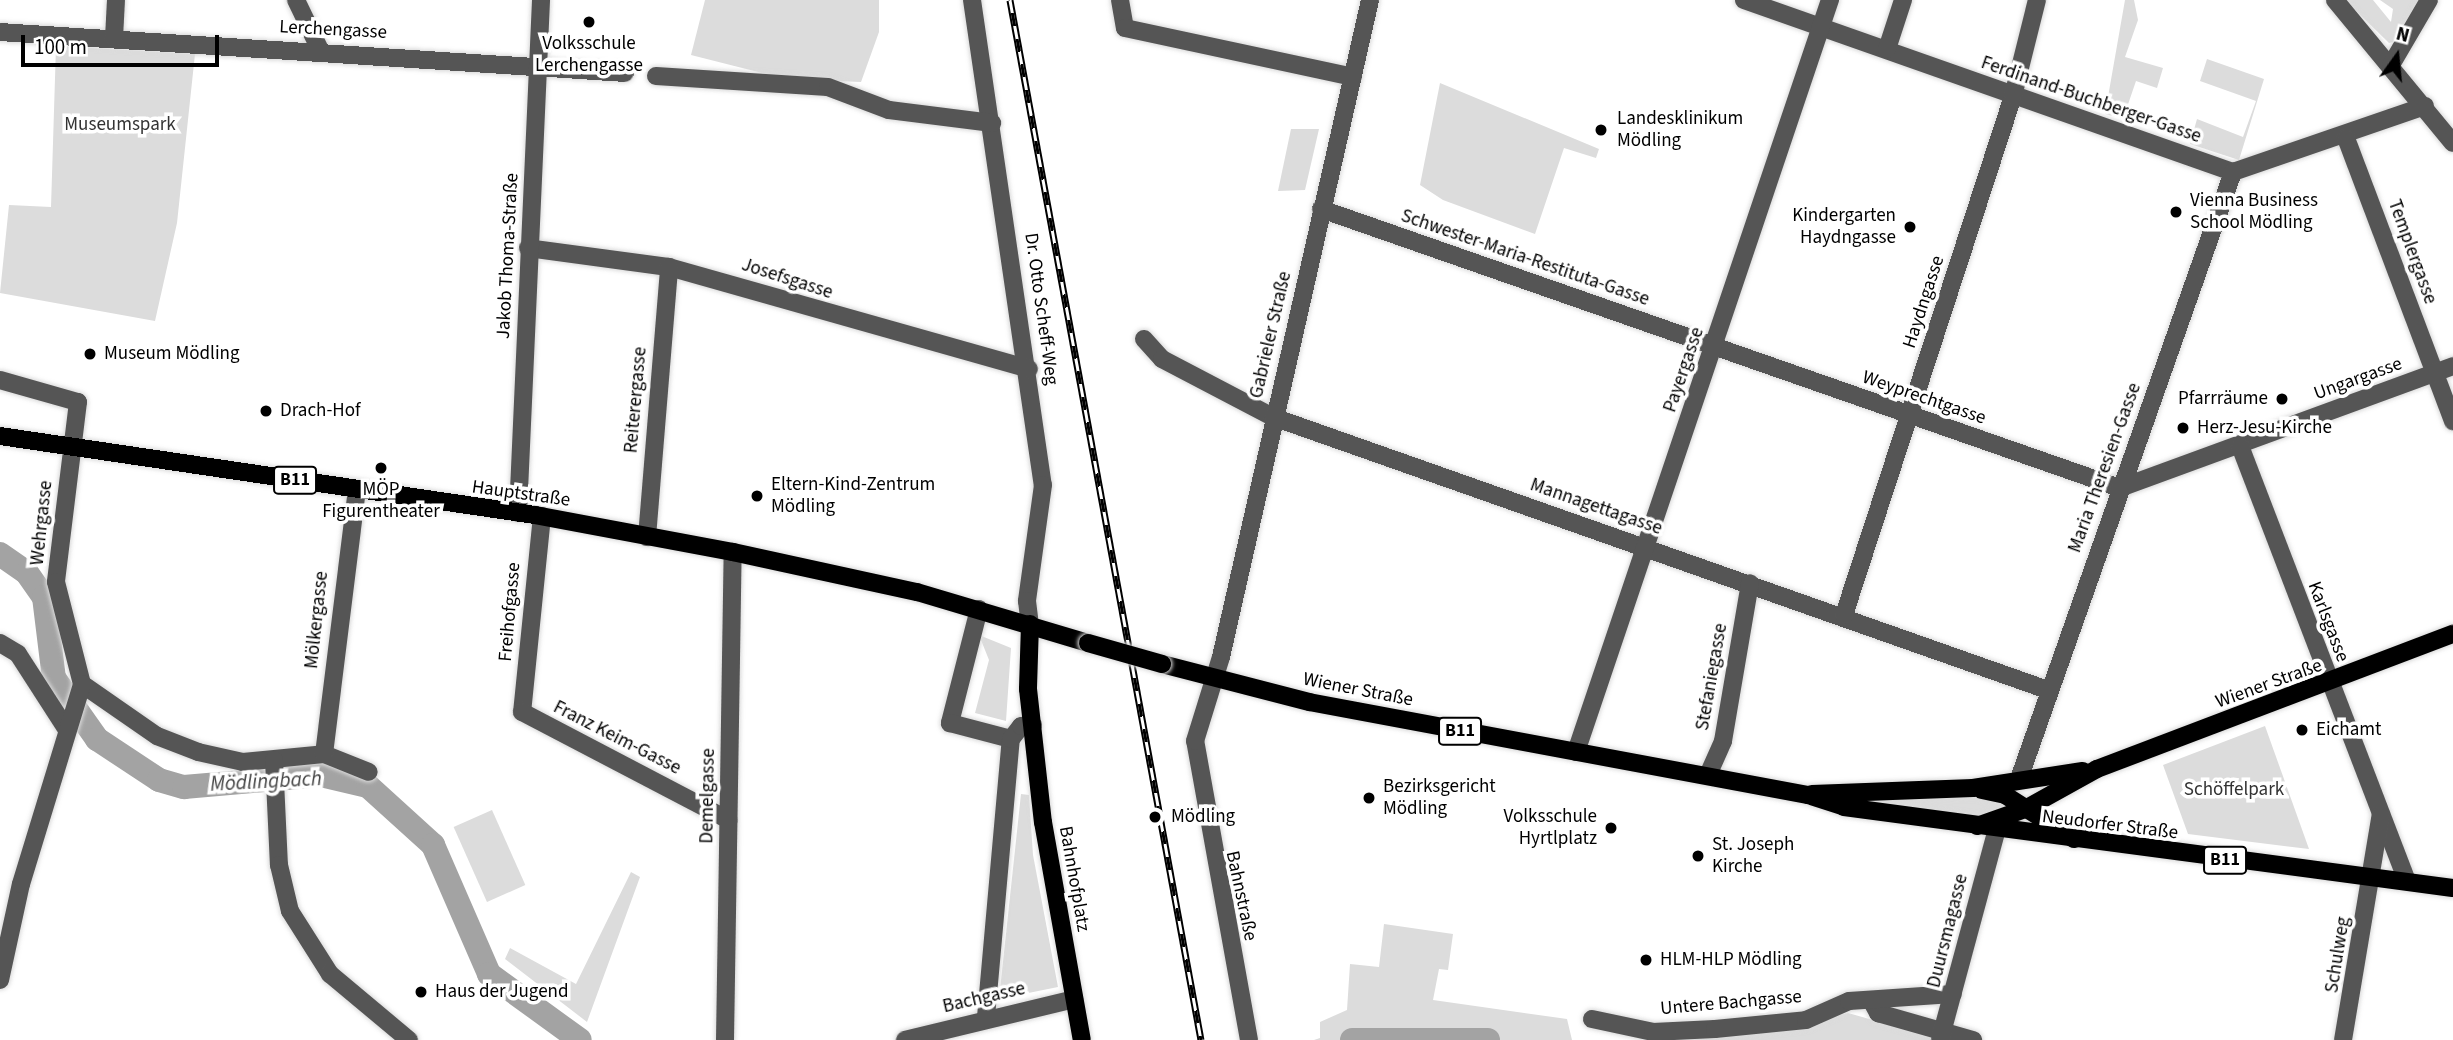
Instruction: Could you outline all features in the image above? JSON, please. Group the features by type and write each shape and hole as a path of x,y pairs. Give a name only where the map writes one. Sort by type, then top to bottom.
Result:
{"main road":[{"name":"Hauptstraße","path":"0,436 542,516 733,552 979,609 1030,624"},
{"name":"Wiener Straße","path":"1030,624 1213,679 1970,828 2025,809 2097,769 2330,684 2453,634"},
{"name":"Bahnhofplatz","path":"1030,624 1032,725 1082,1040"},
{"name":"Wiener Straße","path":"1808,794 1973,788 2097,769"},
{"name":"Wiener Straße","path":"1973,788 2005,795 2080,842"},
{"name":"Neudorfer Straße","path":"1970,828 2453,888"}],"street":[{"path":"114,38 116,0"},
{"path":"296,0 321,52"},
{"name":"Jakob Thoma-Straße","path":"518,513 541,0"},
{"name":"Dr. Otto Scheff-Weg","path":"972,0 1029,369 1043,485 1027,601 1030,624"},
{"path":"1120,0 1125,29 1353,77"},
{"name":"Gabrieler Straße","path":"1213,679 1370,0"},
{"name":"Ferdinand-Buchberger-Gasse","path":"1744,0 2233,172"},
{"name":"Payergasse","path":"1576,752 1830,0"},
{"path":"1886,49 1903,0"},
{"name":"Haydngasse","path":"1844,615 2013,96 2037,0"},
{"path":"2335,0 2453,143"},
{"path":"2391,65 2429,0"},
{"name":"Lerchengasse","path":"0,32 538,62 625,73"},
{"path":"656,76 733,79 783,89 828,87 889,110 992,124"},
{"path":"2233,172 2346,138 2425,106"},
{"name":"Templergasse","path":"2346,138 2453,421"},
{"name":"Maria Theresien-Gasse","path":"2019,779 2048,690 2233,172"},
{"name":"Schwester-Maria-Restituta-Gasse","path":"1321,209 1714,346"},
{"name":"Josefsgasse","path":"528,248 669,267 1029,369"},
{"name":"Reiterergasse","path":"646,537 669,267"},
{"name":"Mannagettagasse","path":"1144,339 1162,359 1273,417 1844,615 2048,690"},
{"name":"Weyprechtgasse","path":"1714,346 2120,488"},
{"name":"Ungargasse","path":"2120,488 2453,366"},
{"name":"Wehrgasse","path":"0,380 78,402 56,582 80,693"},
{"name":"Karlsgasse","path":"2239,446 2407,881"},
{"name":"Mölkergasse","path":"324,754 357,490"},
{"name":"Freihofgasse","path":"522,712 542,516"},
{"name":"Demelgasse","path":"725,1040 733,552"},
{"name":"Stefaniegasse","path":"1708,775 1723,741 1750,583"},
{"path":"979,609 950,723 1011,739"},
{"path":"0,643 18,654 69,726"},
{"name":"Bahnstraße","path":"1213,679 1193,761 1247,1032"},
{"path":"0,980 80,693 157,736 225,760 274,765 324,754 369,772"},
{"name":"Franz Keim-Gasse","path":"522,712 729,820"},
{"path":"986,1017 1011,739 1021,726 1032,725"},
{"path":"274,765 284,897 321,962 409,1040"},
{"path":"2371,876 2382,811"},
{"name":"Duursmagasse","path":"1941,1036 1996,832"},
{"name":"Schulweg","path":"2343,1040 2371,876"},
{"name":"Untere Bachgasse","path":"1592,1019 1653,1032 1715,1029 1806,1020 1849,1001 1872,1002 1954,994"},
{"name":"Bachgasse","path":"905,1040 986,1017 1074,999"},
{"path":"1872,1002 1878,1013 1941,1036 1973,1040"}],"green space":[{"path":"705,0 879,0 879,32 861,82 786,79 691,55"},
{"path":"2125,0 2134,0 2138,20 2125,57 2163,68 2157,88 2136,81 2123,119 2105,114"},
{"path":"2345,0 2373,0 2391,22 2393,9 2380,0 2419,0 2401,40 2389,43"},
{"name":"Museumspark","path":"56,46 195,54 177,223 155,321 0,293 9,205 51,207"},
{"path":"2207,59 2264,79 2239,160 2190,144 2197,119 2243,137 2256,101 2200,81"},
{"path":"1440,83 1599,149 1596,158 1564,148 1535,234 1443,200 1420,185"},
{"path":"1291,129 1319,129 1305,190 1278,191"},
{"path":"979,635 1011,648 1006,721 975,713 989,660"},
{"name":"Schöffelpark","path":"2265,726 2309,849 2188,834 2163,765"},
{"path":"1021,794 1029,795 1033,855 1058,987 999,999"},
{"path":"1984,796 2013,806 1988,818 1846,799"},
{"path":"492,810 525,885 487,902 454,827"},
{"path":"631,872 640,877 587,1022 505,959 510,948 576,984"},
{"path":"1384,924 1453,934 1448,970 1439,969 1433,1000 1567,1019 1572,1040 1314,1040 1320,1038 1320,1022 1347,1010 1350,964 1379,967"},
{"path":"1848,1013 1944,1040 1686,1040 1768,1032"}],"waterway":[{"name":"Mödlingbach","path":"0,554 27,573 44,597 54,678 97,739 159,780 184,787 321,775 368,786 433,845 489,974 580,1040"},
{"name":"Mödlingbach","path":"1352,1040 1488,1040"}],"railway":[{"path":"1010,0 1201,1040"}],"place":[{"name":"Volksschule Lerchengasse","path":"589,22"},
{"name":"Landesklinikum Mödling","path":"1601,130"},
{"name":"Vienna Business School Mödling","path":"2176,212"},
{"name":"Kindergarten Haydngasse","path":"1910,227"},
{"name":"Museum Mödling","path":"90,354"},
{"name":"Pfarrräume","path":"2282,399"},
{"name":"Drach-Hof","path":"266,411"},
{"name":"Herz-Jesu-Kirche","path":"2183,428"},
{"name":"MÖP Figurentheater","path":"381,468"},
{"name":"Eltern-Kind-Zentrum Mödling","path":"757,496"},
{"name":"Eichamt","path":"2302,730"},
{"name":"Bezirksgericht Mödling","path":"1369,798"},
{"name":"Mödling","path":"1155,817"},
{"name":"Volksschule Hyrtlplatz","path":"1611,828"},
{"name":"St. Joseph Kirche","path":"1698,856"},
{"name":"HLM-HLP Mödling","path":"1646,960"},
{"name":"Haus der Jugend","path":"421,992"}]}
